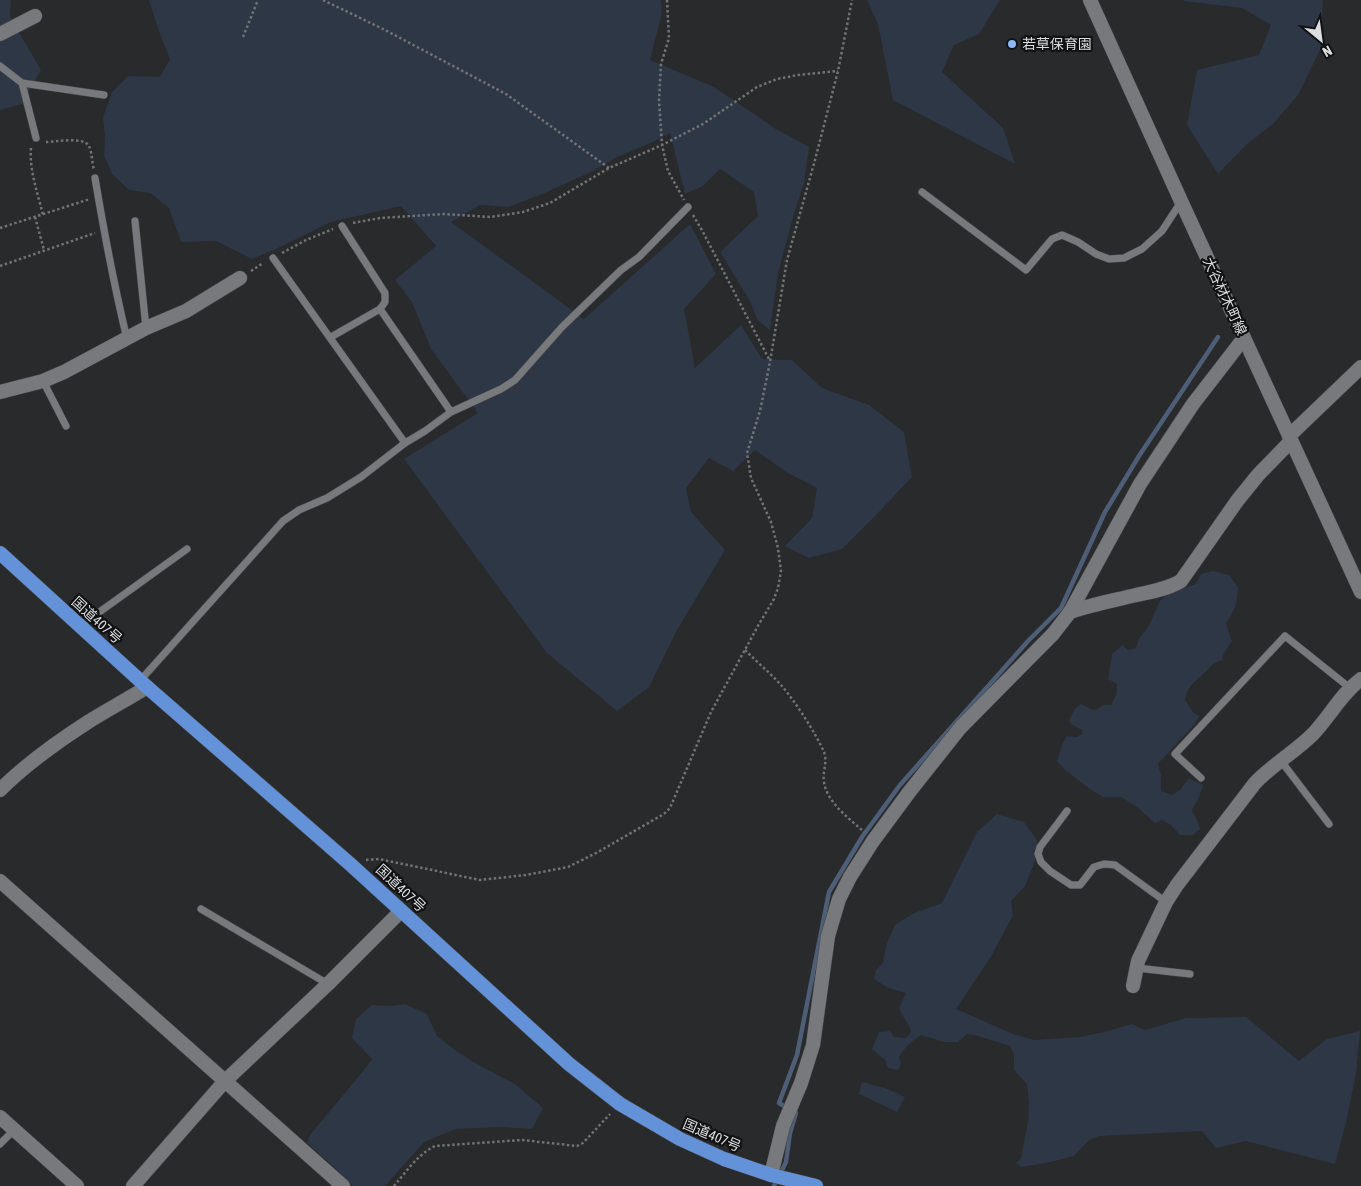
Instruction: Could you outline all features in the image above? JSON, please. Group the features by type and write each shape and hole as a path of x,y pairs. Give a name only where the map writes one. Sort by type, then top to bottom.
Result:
{"highway":[{"name":"国道407号","path":"0,553 143,683 350,864 568,1064 620,1104 680,1139 724,1159 792,1183 816,1186"}],"street":[{"name":"大谷材木町線","path":"1090,0 1361,592"},
{"path":"0,34 36,16"},
{"path":"0,392 43,382 146,328 186,311 240,278"},
{"path":"771,1175 783,1126 801,1083 812,1044 828,936 839,899 850,877 873,841 960,728 1053,634 1070,612 1140,484 1193,404 1244,338"},
{"path":"1070,612 1174,585 1181,581 1237,501 1258,475 1290,439 1361,367"},
{"path":"0,790 49,749 88,722 128,699 143,683"},
{"path":"1133,986 1138,961 1166,902 1255,783 1265,772 1313,734 1356,683"},
{"path":"0,881 343,1186"},
{"path":"133,1186 225,1081 328,984 401,911"},
{"path":"0,1117 77,1186"}],"lane":[{"path":"0,66 22,83 104,95"},
{"path":"22,83 36,138"},
{"path":"95,178 103,230 127,339"},
{"path":"922,192 1026,270 1052,239 1062,235 1109,259 1124,258 1142,249 1162,231 1181,202"},
{"path":"143,683 283,521 299,510 327,498 361,478 405,443 451,412 501,389 515,380 562,327 621,270 639,257 688,207"},
{"path":"135,220 146,328"},
{"path":"331,337 380,309 385,302 385,293 342,226"},
{"path":"274,258 405,443"},
{"path":"380,309 451,412"},
{"path":"43,382 66,426"},
{"path":"80,626 187,549"},
{"path":"1201,778 1175,754 1285,636 1356,683"},
{"path":"1281,761 1330,824"},
{"path":"1067,810 1040,847 1038,854 1041,862 1050,871 1071,885 1080,885 1094,867 1104,864 1115,866 1166,902"},
{"path":"201,909 328,984"},
{"path":"1137,968 1190,974"},
{"path":"0,1144 14,1130"}],"path":[{"path":"243,37 258,0"},
{"path":"323,0 385,30 506,94 609,168"},
{"path":"667,0 669,38 662,64 659,100 662,145 668,172 703,232 770,362"},
{"path":"350,864 357,860 379,859 480,880 526,875 568,867 664,814 670,808 711,712 774,599 778,588 781,571 778,548 771,522 751,478 747,453 760,411 787,260 838,71 852,0"},
{"path":"240,278 306,240 357,221 444,214 490,217 523,212 550,203 609,168 662,145 703,124 757,87 777,79 838,71"},
{"path":"43,215 30,156 32,142 36,138 42,142 84,141 89,145 95,178"},
{"path":"0,228 98,196"},
{"path":"36,217 44,250"},
{"path":"0,266 103,230"},
{"path":"745,650 780,685 803,715 824,753 826,760 823,780 828,795 836,806 873,841"},
{"path":"394,1186 419,1157 435,1146 522,1140 577,1146 583,1143 620,1104"}],"shaded area":[{"path":"0,0 11,0 10,17 41,70 22,104 0,110"},
{"path":"149,0 661,0 662,13 650,60 714,87 776,129 809,147 804,183 778,273 770,331 757,319 750,301 720,252 758,216 754,192 720,169 703,186 685,194 670,133 547,192 509,207 480,205 451,222 584,319 690,224 716,274 684,309 695,368 741,325 762,359 792,360 822,388 869,405 904,432 912,477 842,549 809,558 785,546 812,518 817,488 788,473 755,450 733,471 709,458 686,488 691,512 725,550 677,630 649,687 617,711 547,653 404,459 478,413 431,349 412,302 395,280 436,246 401,206 331,222 252,259 216,241 181,242 169,208 150,193 129,190 112,174 104,155 103,117 112,92 128,76 160,77 170,59"},
{"path":"867,0 1000,0 979,34 954,45 942,72 1003,128 1015,164 893,100 878,24"},
{"path":"1184,0 1323,0 1320,50 1298,95 1273,124 1246,145 1218,174 1187,125 1197,70 1259,55 1271,25 1242,8"},
{"path":"1213,571 1229,575 1238,587 1235,606 1226,623 1232,641 1222,660 1213,664 1190,688 1185,700 1193,712 1199,716 1190,730 1158,763 1161,775 1161,791 1172,795 1180,790 1189,778 1203,785 1192,810 1200,829 1193,835 1180,835 1171,825 1162,820 1155,823 1137,807 1121,797 1103,797 1064,769 1057,761 1062,744 1067,736 1077,737 1082,734 1082,730 1071,724 1069,720 1075,709 1081,704 1096,710 1104,705 1111,705 1116,695 1117,684 1108,679 1112,654 1122,645 1128,650 1136,648 1160,601 1167,594 1196,584 1201,574"},
{"path":"997,814 1024,822 1037,840 1035,861 1025,886 1011,901 1013,915 992,955 956,1009 1013,1034 1034,1040 1080,1037 1132,1024 1145,1030 1186,1018 1246,1017 1299,1061 1327,1039 1360,1031 1356,1073 1335,1164 1246,1141 1216,1148 1202,1131 1099,1136 1089,1140 1074,1156 1021,1167 1016,1163 1021,1158 1028,1122 1029,1103 1027,1084 1014,1070 1014,1055 1010,1046 967,1034 958,1042 944,1042 921,1035 901,1053 899,1057 901,1064 898,1070 888,1068 885,1060 872,1049 879,1032 890,1031 894,1037 906,1038 911,1032 899,1008 906,993 888,988 874,979 876,970 883,963 886,946 895,925 914,913 942,903 977,832"},
{"path":"405,1004 427,1014 437,1036 455,1050 515,1084 543,1108 532,1129 501,1127 456,1129 424,1142 385,1186 352,1186 307,1143 310,1135 372,1059 352,1038 356,1019 372,1005 390,1006"},
{"path":"862,1082 885,1088 905,1097 897,1112 859,1094"}],"waterway":[{"path":"774,1186 786,1162 790,1133 796,1113 779,1103 797,1055 829,892 862,837 900,785 1029,640 1061,608 1105,512 1139,456 1218,337"}],"place":[{"name":"若草保育園","path":"1012,44"}]}
